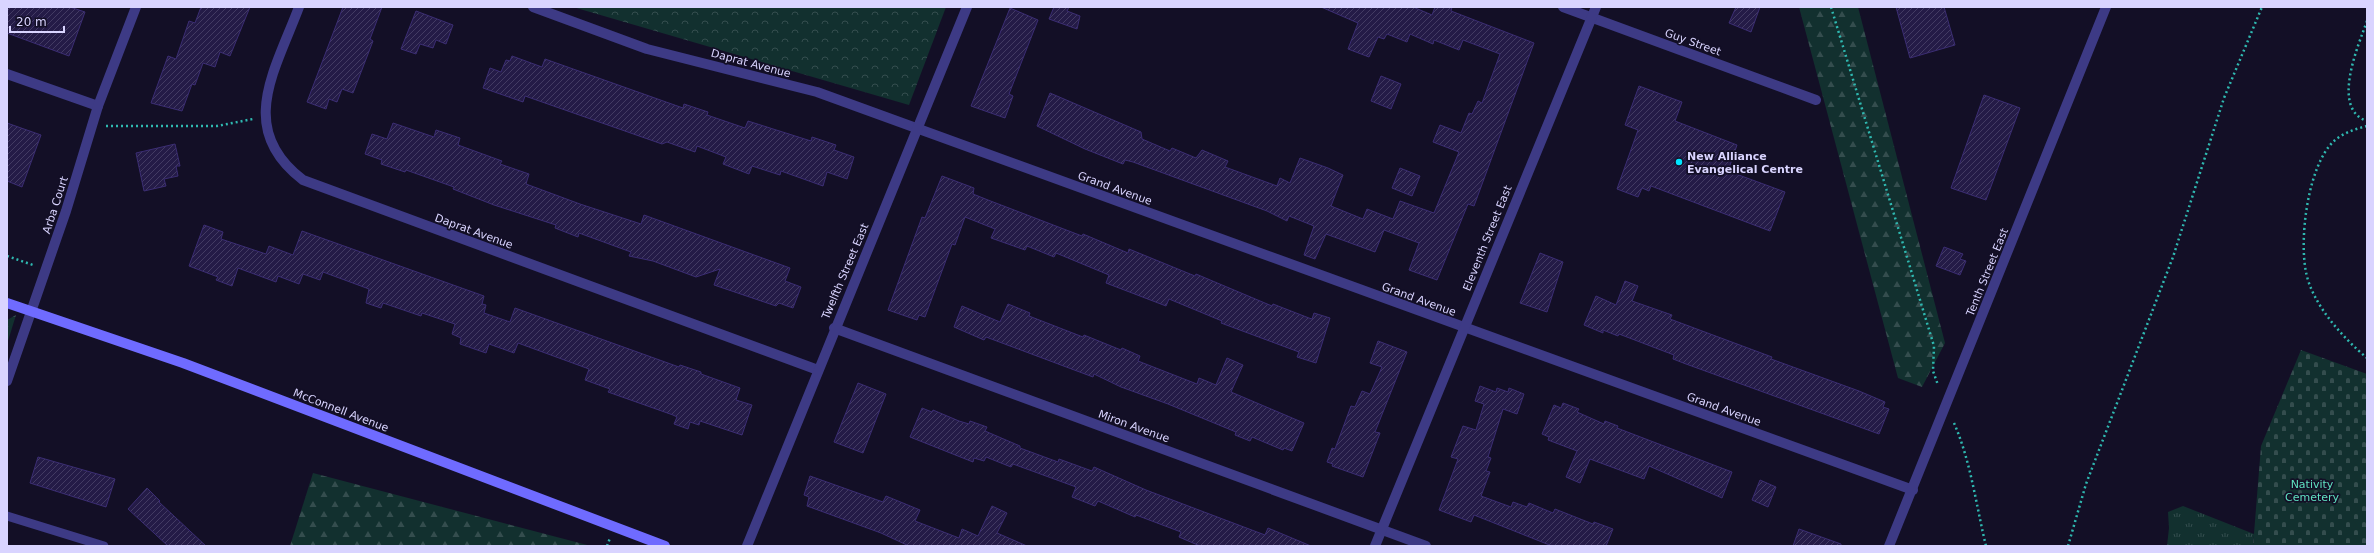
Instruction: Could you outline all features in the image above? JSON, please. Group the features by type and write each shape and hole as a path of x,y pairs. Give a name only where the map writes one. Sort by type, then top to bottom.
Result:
{"main road":[{"name":"McConnell Avenue","path":"7,303 183,363 665,546"}],"street":[{"name":"Arba Court","path":"7,381 30,310 66,211 98,106 136,7"},
{"name":"Daprat Avenue","path":"298,7 269,86 265,117 267,133 278,157 287,168 309,182 818,370"},
{"name":"Daprat Avenue","path":"533,7 647,49 817,92 918,128"},
{"name":"Twelfth Street East","path":"747,546 834,328 967,7"},
{"name":"Guy Street","path":"1563,7 1816,100"},
{"name":"Eleventh Street East","path":"1375,546 1463,328 1596,7"},
{"name":"Tenth Street East","path":"1889,546 2106,7"},
{"path":"7,74 98,106"},
{"name":"Grand Avenue","path":"918,128 1463,328 1912,490"},
{"name":"Miron Avenue","path":"834,328 1426,546"}],"lane":[{"path":"7,516 104,546"}],"path":[{"path":"1831,7 1934,346 1933,371 1971,471 1974,497 1986,546"},
{"path":"2068,546 2086,484 2173,257 2224,98 2262,7"},
{"path":"2367,21 2350,71 2348,97 2355,111 2367,121"},
{"path":"92,126 217,126 265,117"},
{"path":"2367,126 2352,130 2334,141 2319,164 2310,192 2303,232 2306,273 2319,304 2340,333 2367,358"},
{"path":"7,256 45,269"}],"green space":[{"path":"573,7 946,7 909,105"},
{"path":"1799,7 1858,7 1945,343 1922,387 1898,378"},
{"path":"16,315 7,344 7,320"},
{"name":"Nativity Cemetery","path":"2301,350 2367,374 2367,546 2253,546 2261,446"},
{"path":"313,473 591,546 290,546"},
{"path":"2183,506 2254,534 2253,546 2167,546 2169,528 2168,512"}],"building":[{"path":"7,7 70,7 85,12 69,56 7,33"},
{"path":"201,7 250,7 230,56 220,52 215,67 203,63 195,85 192,84 182,111 151,103 168,56 176,59 189,21 195,23"},
{"path":"343,7 382,7 370,39 373,41 353,93 342,89 337,102 329,99 326,109 307,102"},
{"path":"1054,7 1069,7 1067,11 1080,16 1077,29 1049,19"},
{"path":"1321,7 1413,7 1432,15 1435,7 1452,7 1451,11 1534,43 1474,206 1468,204 1437,280 1409,270 1419,243 1384,230 1375,252 1326,234 1315,259 1304,255 1314,226 1289,216 1287,221 1267,211 1133,162 1125,160 1123,164 1085,149 1037,126 1050,93 1141,132 1142,139 1170,151 1172,148 1196,158 1202,150 1228,161 1225,167 1277,186 1280,178 1290,183 1300,158 1328,168 1343,175 1331,206 1363,219 1367,209 1393,219 1400,201 1434,213 1459,152 1433,142 1440,125 1461,133 1469,113 1472,114 1478,101 1482,103 1500,54 1463,40 1459,50 1434,40 1433,44 1410,34 1407,42 1387,34 1384,39 1378,37 1369,57 1348,49 1358,23"},
{"path":"1736,7 1760,7 1751,32 1729,23"},
{"path":"1896,7 1944,7 1955,45 1910,58"},
{"path":"1010,8 1038,20 1009,94 1013,96 1005,118 971,106"},
{"path":"416,11 453,25 446,44 436,40 433,48 420,44 416,54 401,49"},
{"path":"512,56 542,67 545,59 683,108 684,104 708,112 707,115 745,128 748,121 811,141 812,137 836,145 834,150 854,157 847,179 827,172 823,186 781,171 780,175 752,166 749,174 723,164 726,157 697,146 695,152 667,142 662,144 525,96 523,102 483,88 490,68 501,72 506,60 510,61"},
{"path":"1381,76 1401,84 1391,109 1371,101"},
{"name":"New Alliance Evangelical Centre","path":"1639,86 1682,102 1675,121 1737,145 1728,171 1785,192 1770,231 1651,186 1649,191 1642,188 1638,197 1617,189 1638,130 1625,125"},
{"path":"1984,95 2020,108 1986,200 1951,188"},
{"path":"7,123 41,135 22,187 7,181"},
{"path":"393,123 434,137 436,130 460,138 458,145 502,161 500,164 529,174 526,184 580,204 641,224 644,215 790,268 785,281 801,287 793,308 779,303 776,306 714,285 720,269 696,277 653,261 629,256 631,252 579,233 578,237 555,228 556,225 494,205 453,189 454,187 406,170 405,172 381,164 382,160 365,154 372,134 387,139"},
{"path":"175,144 180,166 176,166 178,176 164,179 166,186 144,191 136,153"},
{"path":"1400,168 1420,176 1412,196 1392,188"},
{"path":"942,176 974,188 973,194 988,200 1082,236 1083,234 1128,253 1129,249 1195,276 1196,274 1272,306 1273,304 1312,319 1314,313 1330,318 1316,363 1297,357 1299,352 1221,323 1222,321 1169,299 1166,306 1106,283 1109,275 1056,253 1054,257 1027,246 1025,250 991,238 995,229 965,217 955,245 952,244 925,317 919,315 917,320 888,310 922,217 925,218"},
{"path":"204,225 223,232 221,239 266,254 269,246 293,255 302,231 484,296 482,304 486,305 484,313 510,322 515,308 679,367 680,365 701,372 701,374 740,388 736,400 752,405 742,435 700,421 699,425 690,422 688,429 674,424 677,417 673,415 608,392 610,389 585,380 589,369 518,343 514,353 489,344 486,353 460,344 461,338 452,334 455,324 422,313 421,316 383,303 381,308 366,303 369,289 323,272 320,280 303,274 299,284 278,276 276,282 238,268 232,286 216,280 218,277 189,266"},
{"path":"1944,247 1963,254 1960,259 1966,261 1960,275 1936,266"},
{"path":"1540,253 1563,262 1547,312 1520,303"},
{"path":"1625,281 1638,286 1632,301 1672,315 1670,319 1772,357 1771,359 1885,402 1883,407 1889,409 1879,434 1673,359 1674,355 1619,334 1618,336 1603,330 1603,333 1584,325 1596,296 1616,305"},
{"path":"1008,304 1030,313 1029,316 1083,337 1084,335 1121,350 1122,348 1140,356 1138,361 1197,384 1199,378 1216,385 1227,358 1243,365 1231,392 1304,423 1292,451 1284,448 1283,450 1252,437 1250,441 1235,435 1236,432 1168,404 1121,387 1094,374 1093,377 986,337 984,340 954,327 962,306 1000,322"},
{"path":"1378,341 1407,352 1375,432 1380,433 1363,477 1332,466 1333,464 1327,462 1332,448 1335,449 1351,406 1355,407 1362,391 1370,394 1382,367 1370,363"},
{"path":"858,383 886,394 863,453 834,442"},
{"path":"1480,386 1496,392 1497,388 1508,392 1509,388 1524,394 1517,414 1503,409 1488,457 1491,458 1486,471 1490,472 1481,496 1511,507 1513,502 1527,507 1529,503 1553,513 1555,509 1593,524 1594,522 1613,529 1606,546 1552,546 1474,515 1471,522 1439,510 1458,459 1451,457 1463,426 1476,430 1484,404 1475,401"},
{"path":"1563,403 1579,409 1577,412 1604,424 1605,421 1618,426 1617,428 1732,472 1722,498 1649,466 1644,479 1590,459 1580,483 1566,477 1577,451 1548,440 1549,437 1542,434 1554,405 1561,408"},
{"path":"922,408 932,412 933,410 969,424 970,421 987,427 985,431 1020,446 1020,448 1058,462 1059,459 1092,471 1094,467 1146,490 1265,535 1268,528 1311,546 1200,546 1179,537 1181,532 1136,515 1135,517 1098,501 1095,506 1072,497 1076,487 1013,464 1011,467 986,457 984,461 974,458 973,462 910,437"},
{"path":"38,457 115,479 106,507 30,483"},
{"path":"810,476 883,502 886,496 920,510 915,521 959,538 962,529 978,536 992,506 1007,513 997,533 1027,546 909,546 881,533 807,506 809,497 804,495"},
{"path":"1760,480 1776,487 1768,507 1752,500"},
{"path":"147,488 160,501 159,502 206,546 168,546 128,509"},
{"path":"1799,529 1841,544 1841,546 1793,546"}],"place":[{"name":"New Alliance Evangelical Centre","path":"1679,162"}]}
